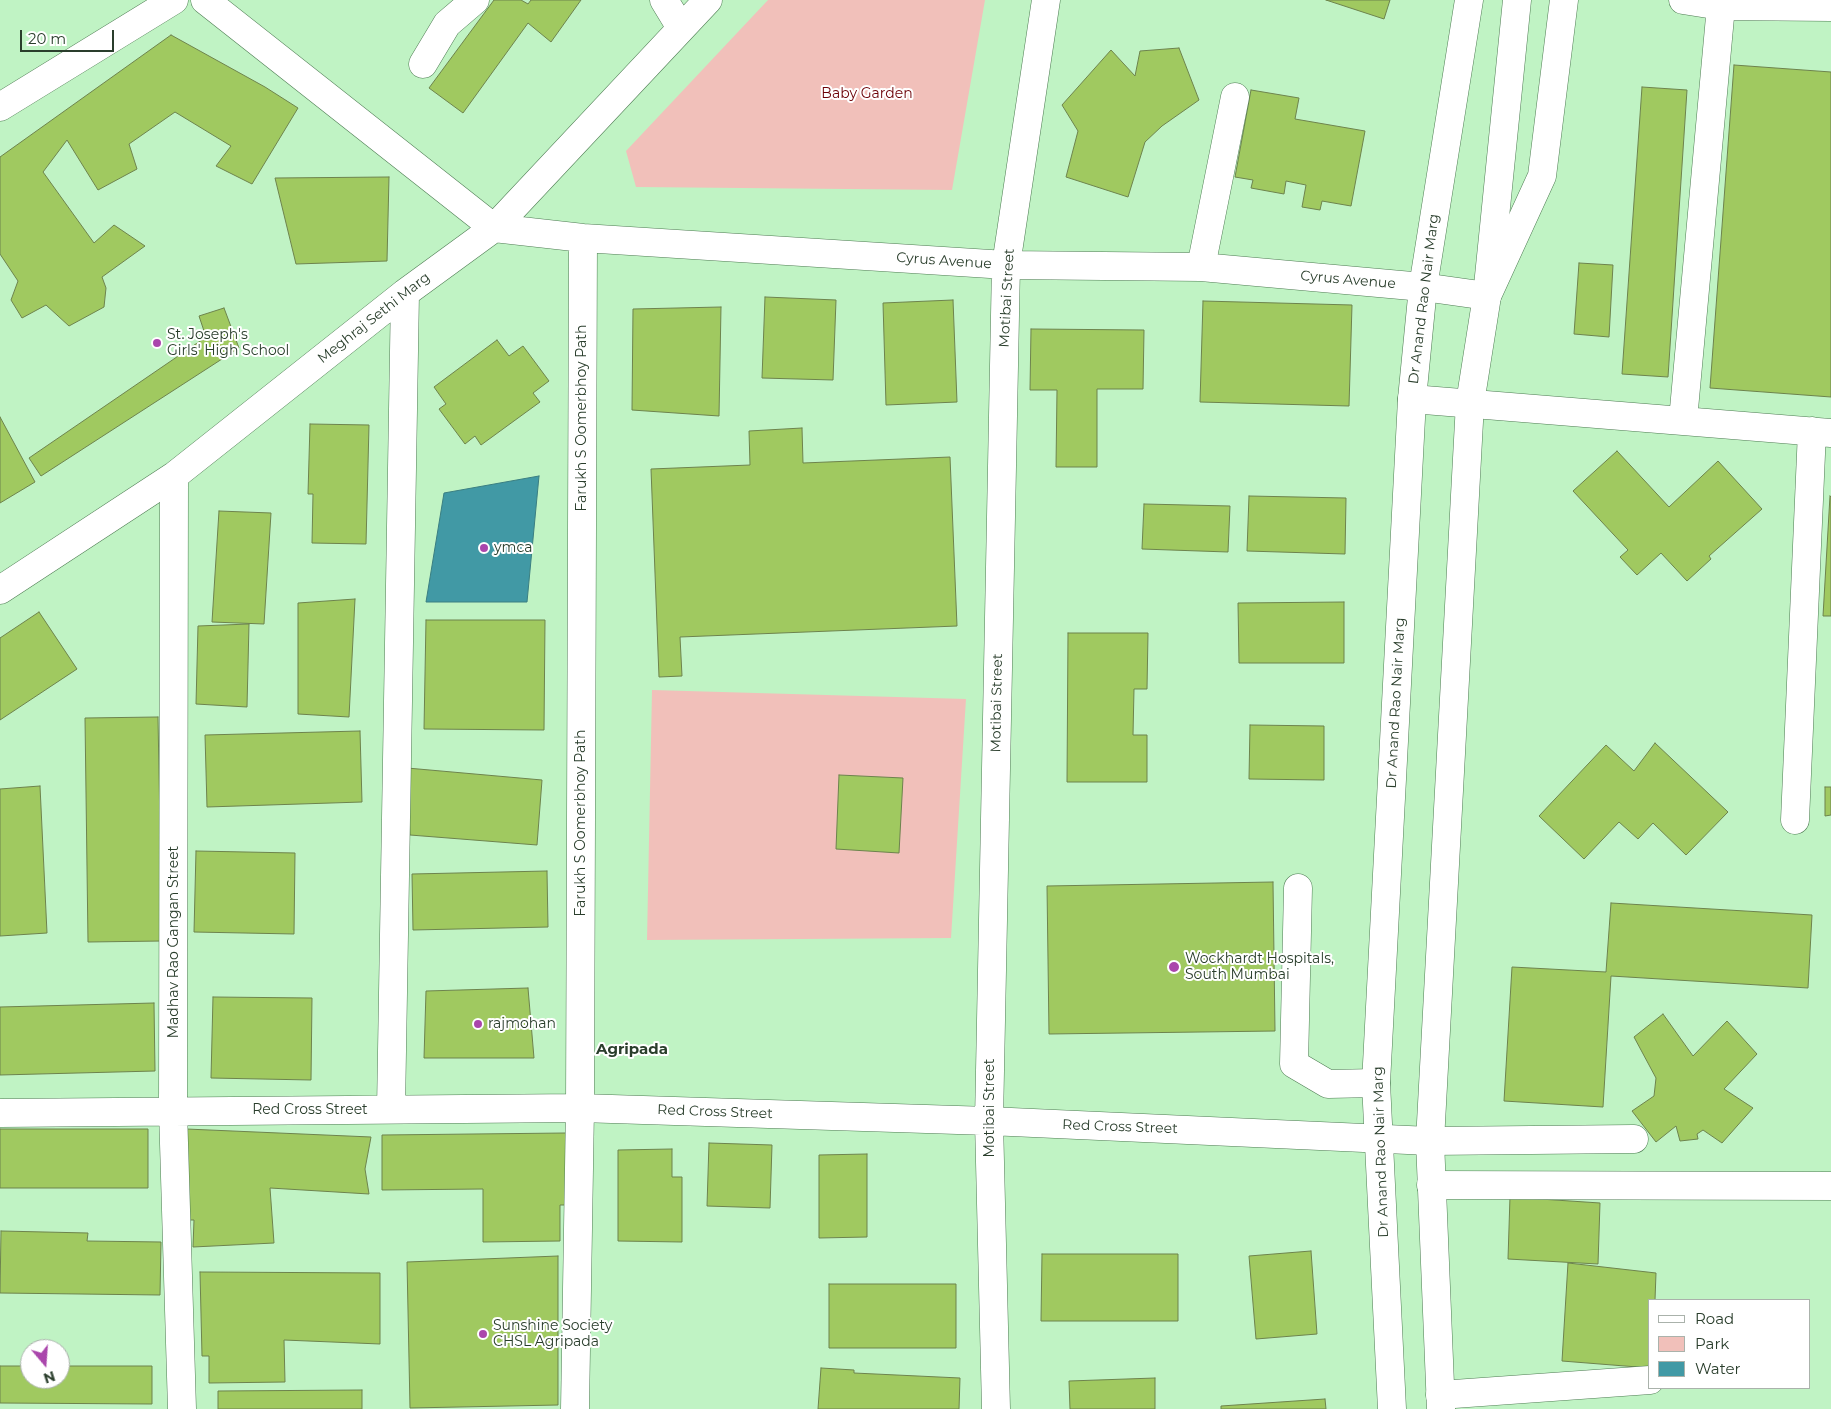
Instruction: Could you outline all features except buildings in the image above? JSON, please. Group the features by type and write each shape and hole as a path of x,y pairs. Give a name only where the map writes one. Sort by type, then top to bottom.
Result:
{"street":[{"path":"0,107 174,0"},
{"path":"205,0 494,228"},
{"path":"423,64 447,24 475,0"},
{"path":"664,0 681,28"},
{"name":"Meghraj Sethi Marg","path":"0,590 174,476 405,293 494,228 708,0"},
{"name":"Motibai Street","path":"996,1409 989,1121 1006,265 1046,0"},
{"name":"Dr Anand Rao Nair Marg","path":"1392,1409 1376,1083 1412,398 1423,287 1469,0"},
{"path":"1517,0 1486,296 1470,403 1430,1141 1440,1402 1648,1380"},
{"path":"1486,296 1542,176 1564,0"},
{"path":"1684,0 1831,7"},
{"path":"1683,420 1721,3"},
{"path":"1201,267 1235,97"},
{"name":"Cyrus Avenue","path":"494,228 583,238 1006,265 1201,267 1423,287 1486,296"},
{"name":"Farukh S Oomerbhoy Path","path":"575,1409 580,1108 583,238"},
{"path":"391,1109 405,293"},
{"path":"1412,398 1821,432 1795,820"},
{"name":"Madhav Rao Gangan Street","path":"174,476 173,1110 182,1409"},
{"path":"1298,888 1294,1064 1328,1084 1376,1083"},
{"name":"Red Cross Street","path":"0,1113 173,1110 580,1108 989,1121 1430,1141 1634,1138"},
{"path":"1431,1185 1831,1186"}],"green space":[{"name":"Baby Garden","path":"768,0 985,0 952,190 636,187 626,151"},
{"path":"652,690 966,699 951,938 647,940"}],"water":[{"name":"ymca","path":"539,476 527,602 426,602 444,493"}],"place":[{"name":"St. Joseph's Girls' High School","path":"157,343"},
{"name":"ymca","path":"484,548"},
{"name":"Wockhardt Hospitals, South Mumbai","path":"1174,967"},
{"name":"rajmohan","path":"478,1024"},
{"name":"Sunshine Society CHSL Agripada","path":"483,1334"}],"district":[{"name":"Agripada","path":"632,1050"}]}
